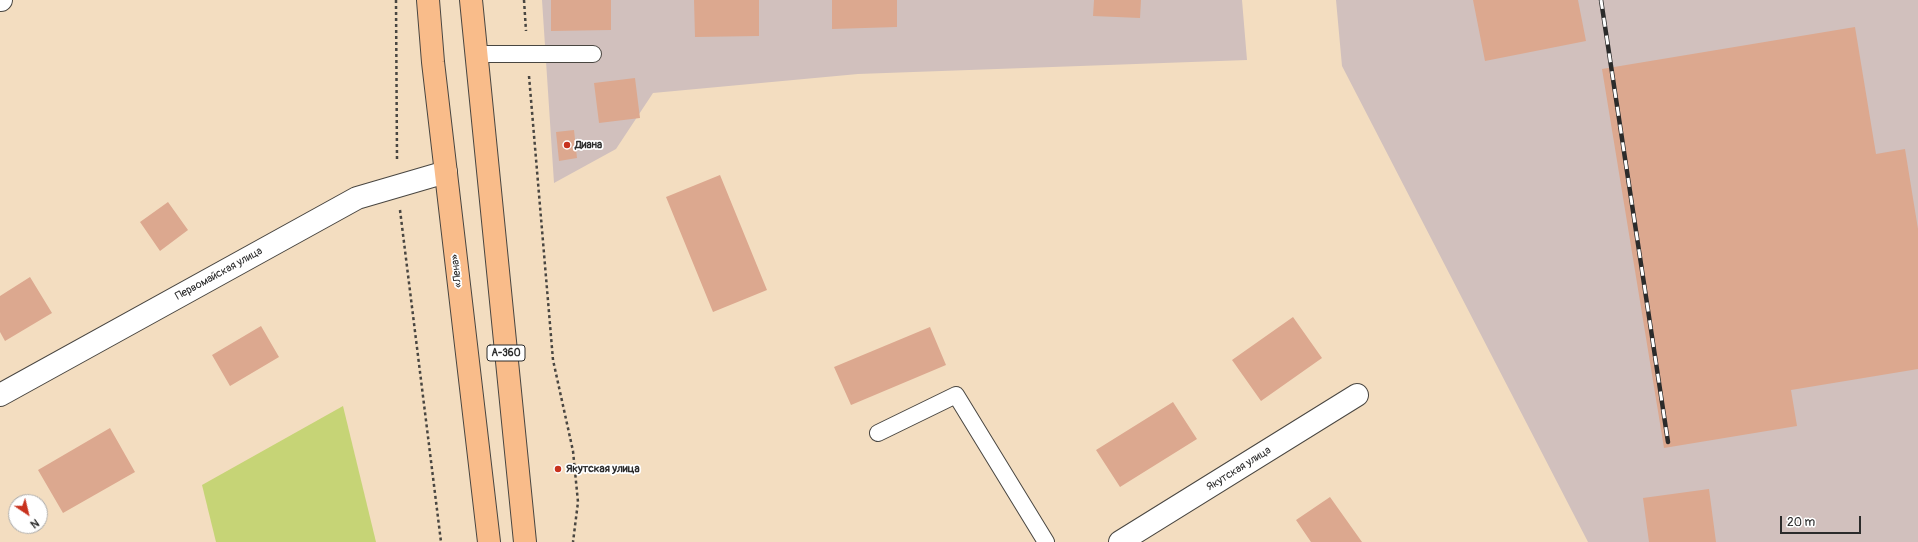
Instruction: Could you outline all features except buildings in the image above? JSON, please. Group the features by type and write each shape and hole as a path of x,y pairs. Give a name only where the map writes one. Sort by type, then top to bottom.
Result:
{"highway":[{"name":"«Лена»","path":"428,0 446,172 489,542"},
{"name":"А-360","path":"471,0 525,542"}],"street":[{"name":"Первомайская улица","path":"0,395 357,198 446,172"},
{"name":"Якутская улица","path":"1120,542 1357,395"}],"lane":[{"path":"477,54 593,54"},
{"path":"878,433 956,395 1046,542"}],"path":[{"path":"396,0 397,186 441,542"},
{"path":"524,0 527,54 553,360 573,450 578,502 573,542"}],"shaded area":[{"path":"542,0 1242,0 1247,60 858,74 653,93 616,149 554,183"},
{"path":"1336,0 1918,0 1918,542 1588,542 1342,66"}],"green space":[{"path":"343,406 376,542 216,542 202,485"}],"railway":[{"path":"1601,0 1668,442"}],"place":[{"name":"Диана","path":"567,145"},
{"name":"Якутская улица","path":"558,469"}]}
